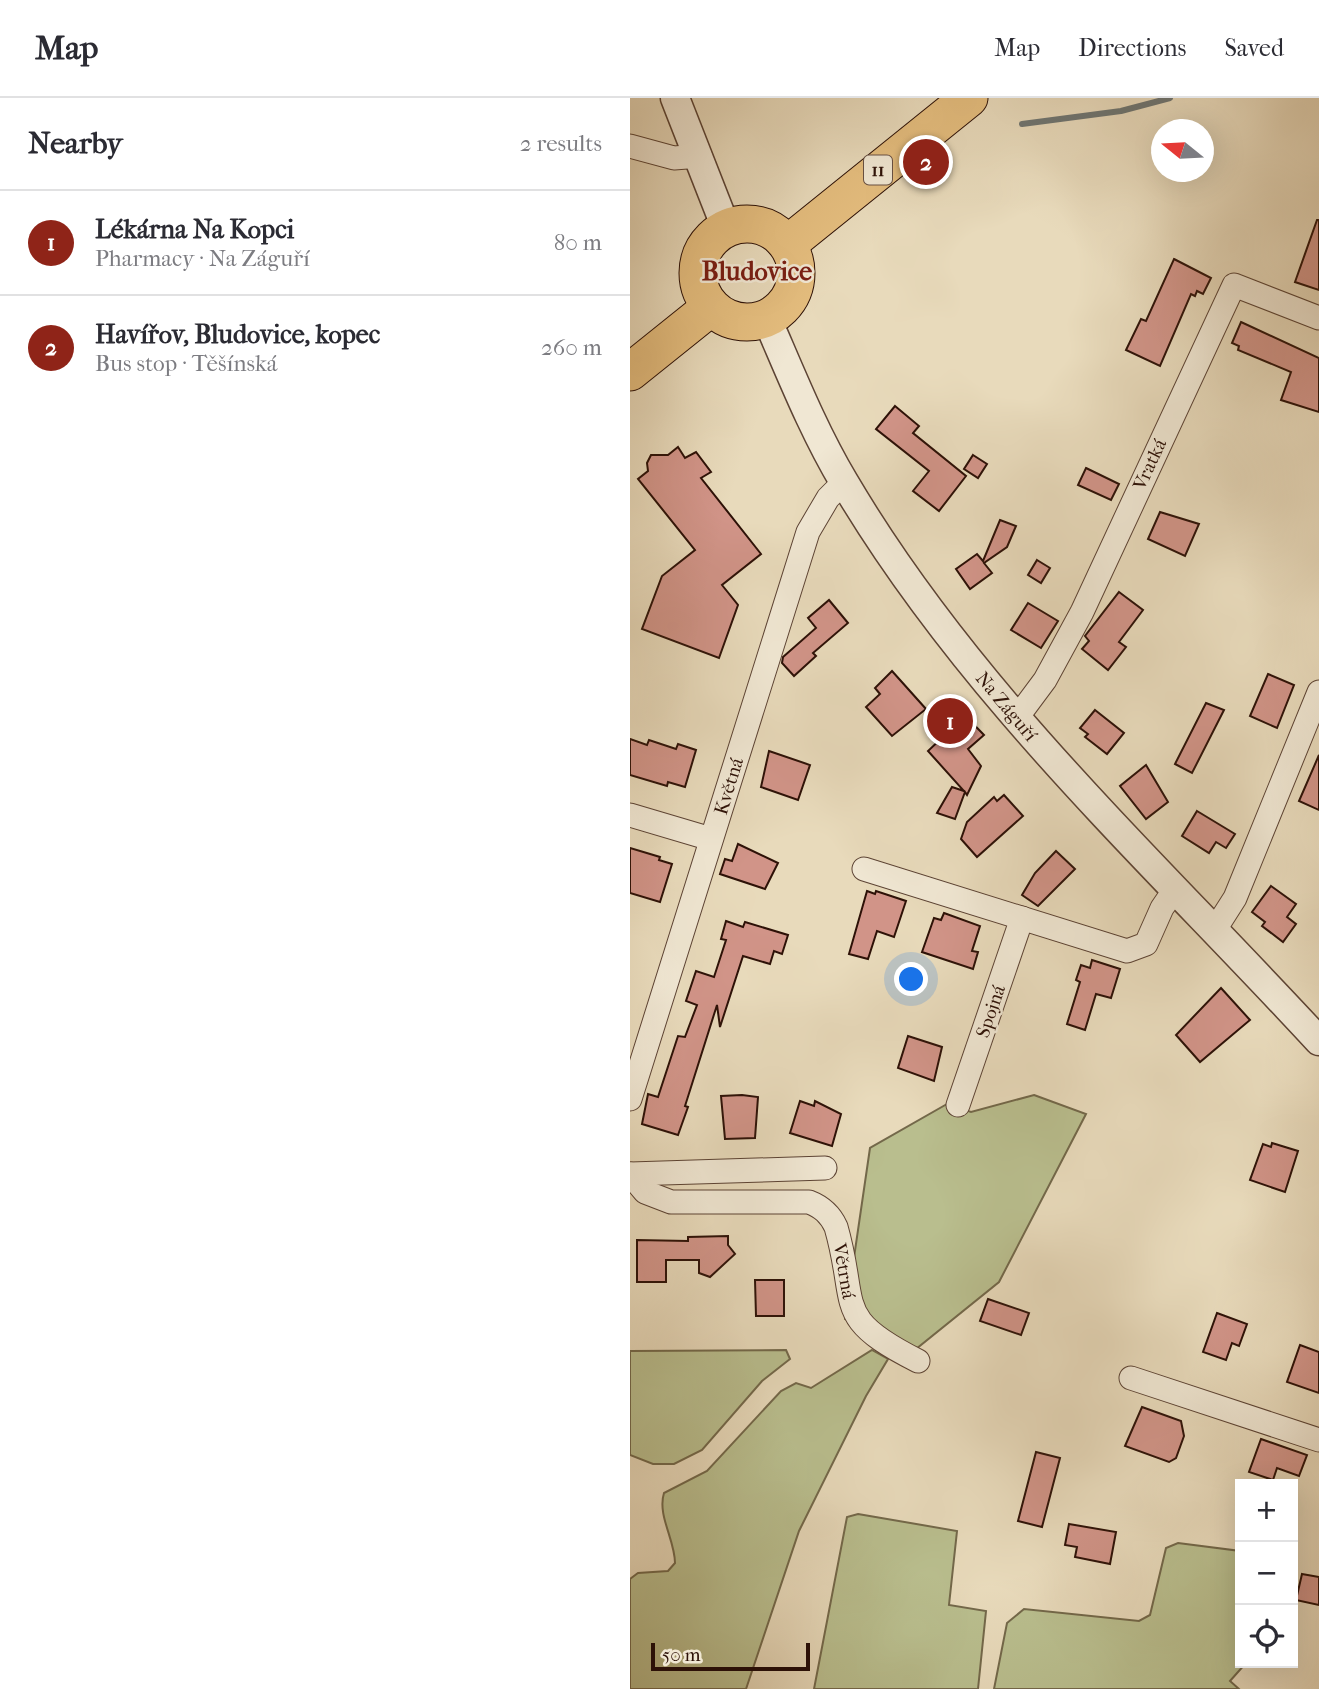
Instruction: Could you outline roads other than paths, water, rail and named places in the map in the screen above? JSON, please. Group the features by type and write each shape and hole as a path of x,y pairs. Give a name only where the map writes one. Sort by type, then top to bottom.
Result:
{"main road":[{"name":"11","path":"788,244 969,98"},
{"path":"749,223 771,228 788,244 797,264 796,286 785,306 767,319 745,323 723,317 711,307 699,287 698,263 708,242 726,228 749,223"},
{"path":"630,372 711,307"}],"street":[{"path":"676,98 726,228"},
{"path":"630,146 674,158 700,156"},
{"name":"Vratká","path":"1016,719 1045,680 1082,612 1234,285 1319,318"},
{"name":"Na Záguří","path":"767,319 814,427 844,482 922,598 1016,719 1319,1041"},
{"name":"Květná","path":"630,1099 634,1069 711,839 808,532 828,498 844,482"},
{"path":"1214,930 1235,898 1319,692"},
{"path":"630,815 711,839"},
{"path":"864,869 1127,951 1146,944 1162,908 1175,889"},
{"name":"Spojná","path":"958,1105 1022,918"},
{"path":"630,1174 825,1168"},
{"name":"Větrná","path":"630,1174 645,1192 671,1202 809,1202 825,1211 836,1227 848,1298 857,1318 881,1341 918,1361"},
{"path":"1130,1378 1319,1440"}],"waterway":[{"path":"1022,124 1121,111 1170,98"}],"place":[{"name":"Havířov, Bludovice, kopec","path":"926,162"},
{"name":"Lékárna Na Kopci","path":"950,721"}],"district":[{"name":"Bludovice","path":"757,271"}]}
